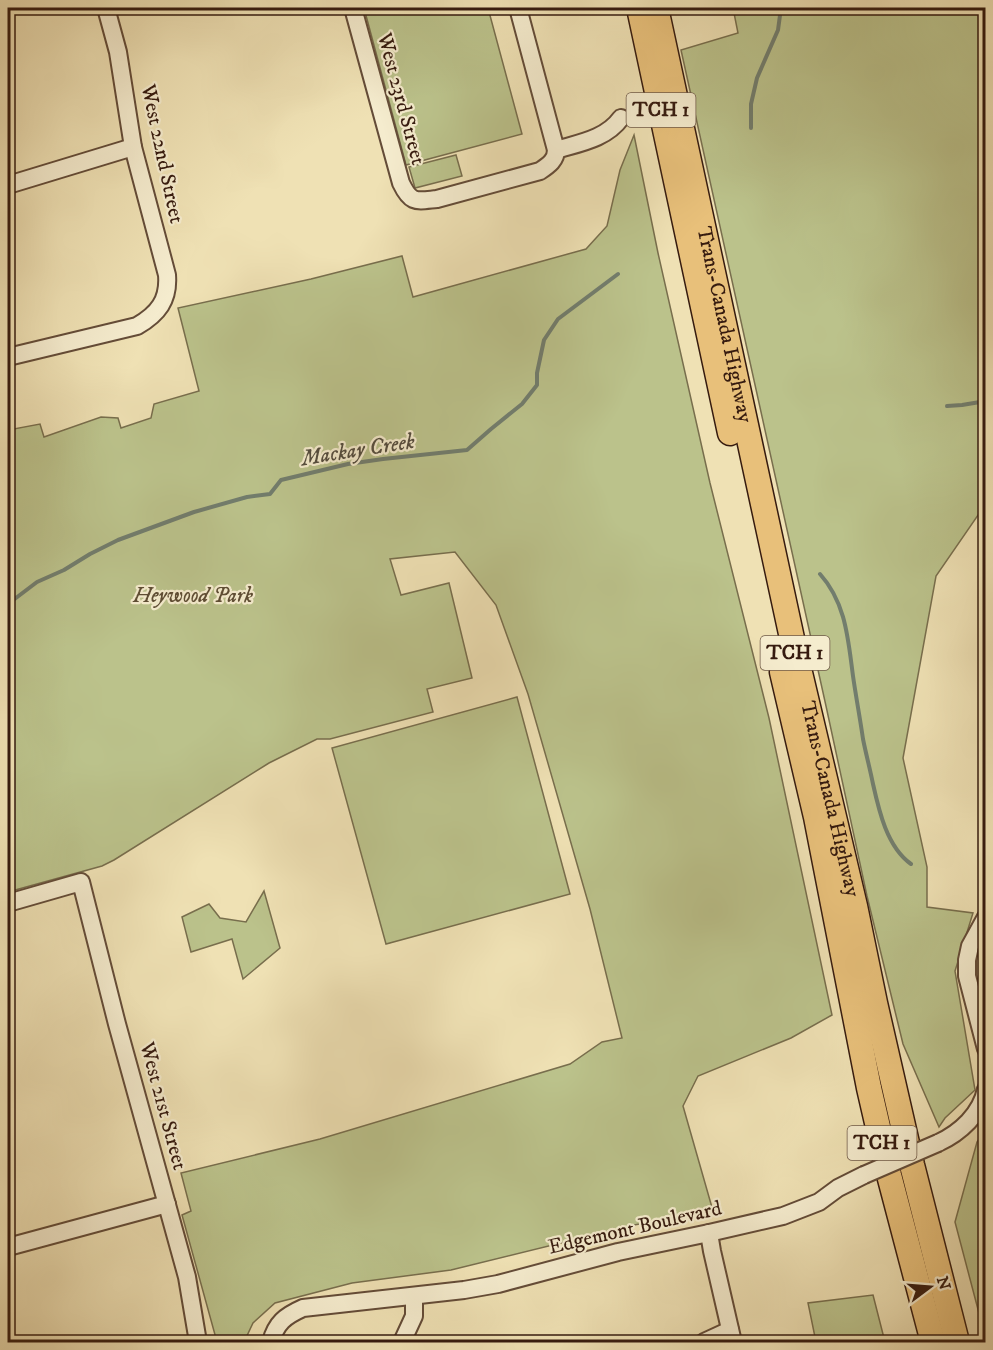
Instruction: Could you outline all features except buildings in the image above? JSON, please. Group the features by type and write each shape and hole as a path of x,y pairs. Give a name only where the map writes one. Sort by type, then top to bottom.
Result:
{"highway":[{"name":"Trans-Canada Highway","path":"639,8 756,554 816,817 869,1088 914,1275 933,1342"},
{"name":"Trans-Canada Highway","path":"656,8 785,608 900,1113 957,1342"},
{"path":"914,1275 928,1342"}],"street":[{"name":"West 22nd Street","path":"8,357 137,326 152,316 165,297 167,275 133,147 118,52 106,8"},
{"name":"West 23rd Street","path":"353,8 401,183 412,199 423,201 437,199 540,171 553,161 556,150"},
{"path":"518,8 556,150 589,141 614,128 621,118"},
{"path":"8,185 133,147"},
{"name":"West 21st Street","path":"8,903 81,882 117,1024 187,1277 198,1342"},
{"path":"986,917 973,940 967,960 967,976 986,1049"},
{"name":"Edgemont Boulevard","path":"271,1342 280,1322 288,1315 303,1308 464,1290 498,1284 618,1252 709,1233 801,1210 864,1175 949,1138 975,1114 986,1089"},
{"path":"8,1246 167,1204"},
{"path":"704,1342 731,1336 709,1233"},
{"path":"402,1342 414,1316 414,1296"}],"green space":[{"path":"364,8 488,8 522,134 406,165"},
{"path":"733,8 985,8 985,505 936,576 903,758 927,867 927,907 973,913 955,971 975,1090 945,1118 939,1127 903,1044 867,896 681,50 738,33"},
{"name":"Heywood Park","path":"634,135 710,483 769,718 832,1015 791,1038 698,1076 683,1106 713,1211 634,1225 451,1270 352,1283 275,1303 253,1323 244,1342 217,1342 182,1215 191,1211 181,1173 320,1139 570,1064 602,1042 622,1038 590,909 528,694 496,605 455,552 390,559 401,595 449,583 472,678 427,689 433,712 330,739 317,739 269,763 102,866 8,892 8,430 40,424 44,437 101,417 118,418 121,428 151,418 154,404 199,391 178,308 311,279 402,256 413,297 586,249 607,226 620,170"},
{"path":"456,155 462,176 415,188 409,167"},
{"path":"517,697 570,894 386,944 332,748"},
{"path":"264,891 280,948 243,979 232,939 191,952 182,917 209,904 220,918 246,922"},
{"path":"985,1130 985,1336 955,1222 977,1142"},
{"path":"873,1295 885,1342 816,1342 808,1303"}],"waterway":[{"name":"Mackay Creek","path":"751,128 751,104 757,78 778,30 781,8"},
{"name":"Mackay Creek","path":"8,604 37,582 118,540 194,512 247,497 270,494 281,480 348,464 467,450 522,404 537,385 537,373 544,340 558,319 618,274"},
{"path":"947,406 986,401"},
{"path":"820,574 829,585 841,609 863,739 881,817 896,848 911,864"}]}
